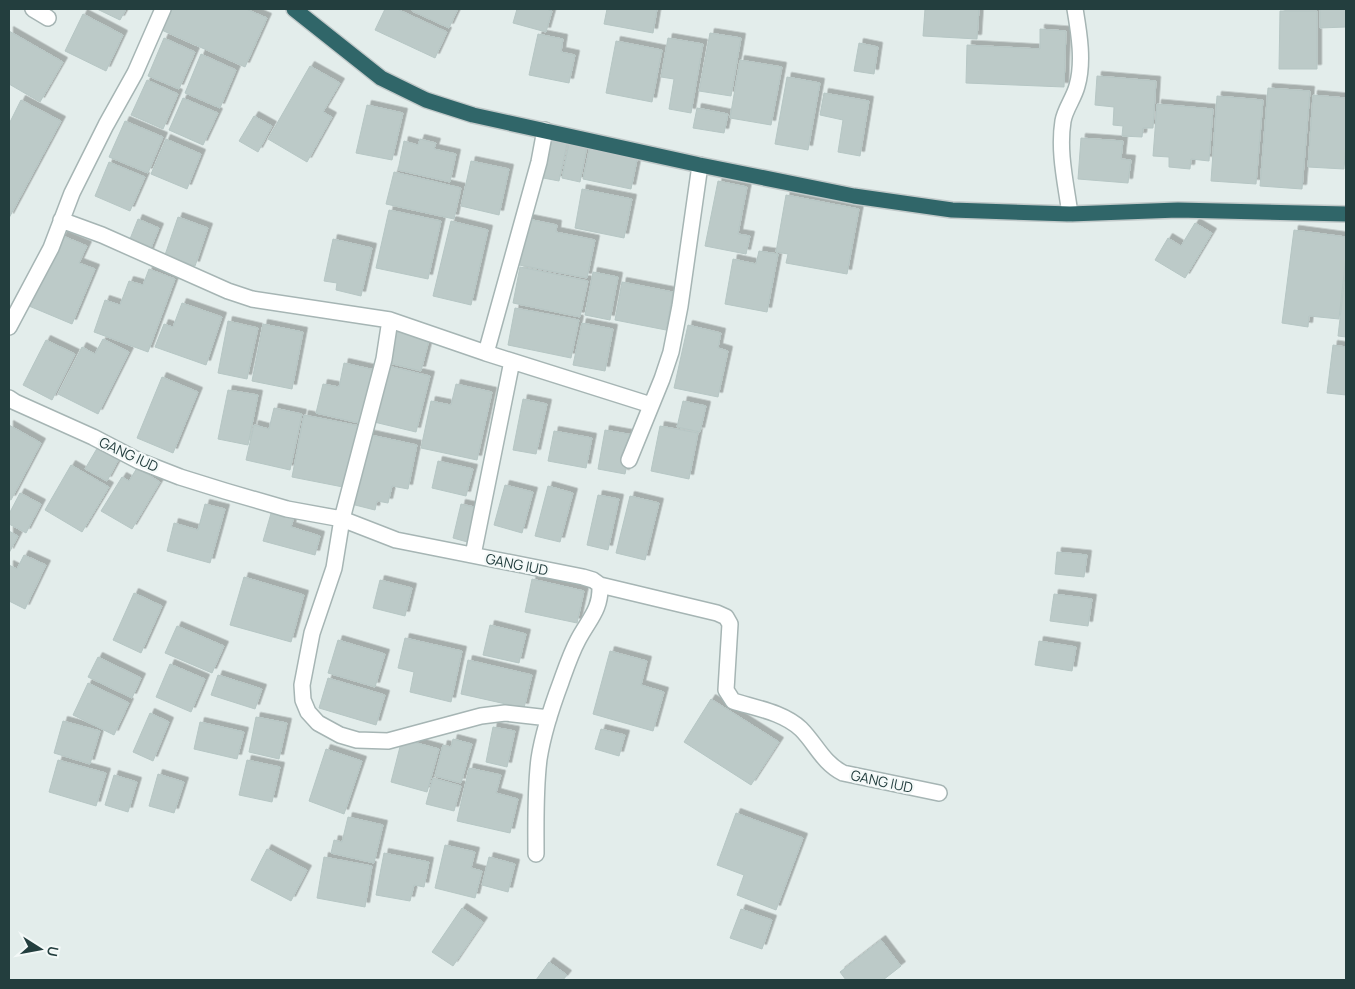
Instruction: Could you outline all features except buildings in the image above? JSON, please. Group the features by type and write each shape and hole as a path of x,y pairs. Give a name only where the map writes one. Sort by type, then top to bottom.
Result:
{"highway":[{"path":"294,9 381,78 426,100 474,115 700,165 854,196 942,209 1070,214 1178,210 1346,214"}],"street":[{"path":"33,9 48,18"},
{"path":"9,327 51,248 61,220 93,150 135,73 163,9"},
{"path":"1070,214 1062,154 1063,122 1080,73 1075,9"},
{"path":"486,353 539,162 545,130"},
{"path":"629,460 671,352 680,306 700,165"},
{"path":"61,220 102,235 228,291 252,299 390,320 486,353 651,405"},
{"path":"390,320 376,392 342,520 334,568 312,633 302,685 303,700 308,712 318,723 340,734 358,740 388,741 481,716 505,713 549,718"},
{"path":"472,555 512,361"},
{"name":"GANG IUD","path":"9,398 93,437 139,461 180,477 287,509 342,520 396,540 583,577 593,580 600,585 717,613 726,617 730,624 726,690 733,702 783,716 802,730 826,762 834,769 843,773 939,793"},
{"path":"536,854 536,798 539,757 549,718 578,640 597,609 600,598 600,585"}]}
